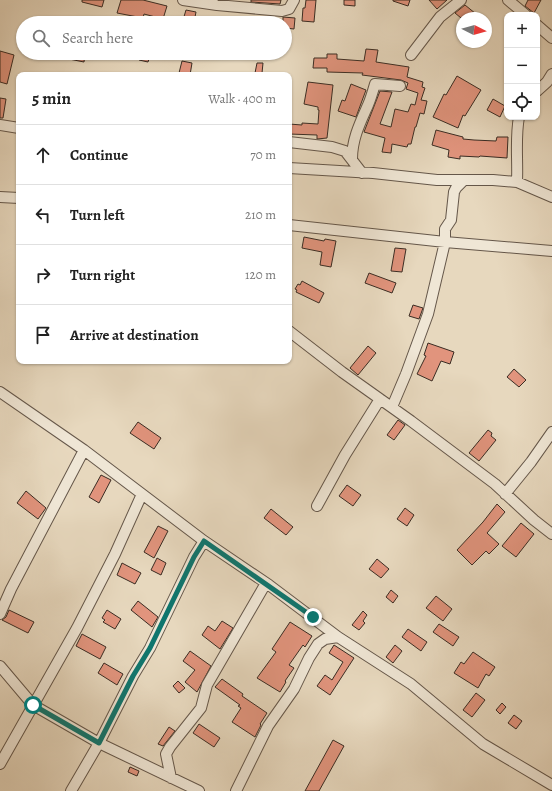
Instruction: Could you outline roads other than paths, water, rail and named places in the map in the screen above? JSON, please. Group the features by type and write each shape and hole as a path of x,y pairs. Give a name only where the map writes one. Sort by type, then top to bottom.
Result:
{"street":[{"path":"183,0 217,6 282,11 289,9 294,0"},
{"path":"411,55 440,17 461,0"},
{"path":"508,0 522,12"},
{"path":"540,28 552,38"},
{"path":"540,89 552,74"},
{"path":"352,159 352,149 359,122 368,104 375,84 400,86"},
{"path":"517,182 518,160 516,132 518,120"},
{"path":"0,125 16,128"},
{"path":"292,142 332,147 345,151 362,173"},
{"path":"292,168 437,180 494,180 517,182 552,197"},
{"path":"392,407 428,314 445,242 445,229 451,220 454,192 464,180"},
{"path":"0,197 16,198"},
{"path":"292,225 445,242 552,251"},
{"path":"292,333 342,372 392,407 495,484 534,520 552,534"},
{"path":"0,392 84,450 204,541 266,583 338,637 411,684 484,744 552,785"},
{"path":"316,506 345,455 380,399"},
{"path":"505,494 531,462 552,432"},
{"path":"0,614 11,589 84,450"},
{"path":"0,764 77,628 115,554 142,494"},
{"path":"70,791 99,743 133,676 150,648 194,557 204,541"},
{"path":"171,778 166,754 170,746 200,708 207,685 266,583"},
{"path":"236,791 268,726 294,689 309,658 318,644 325,639 338,637"},
{"path":"0,666 33,705 99,743 198,791"}]}
